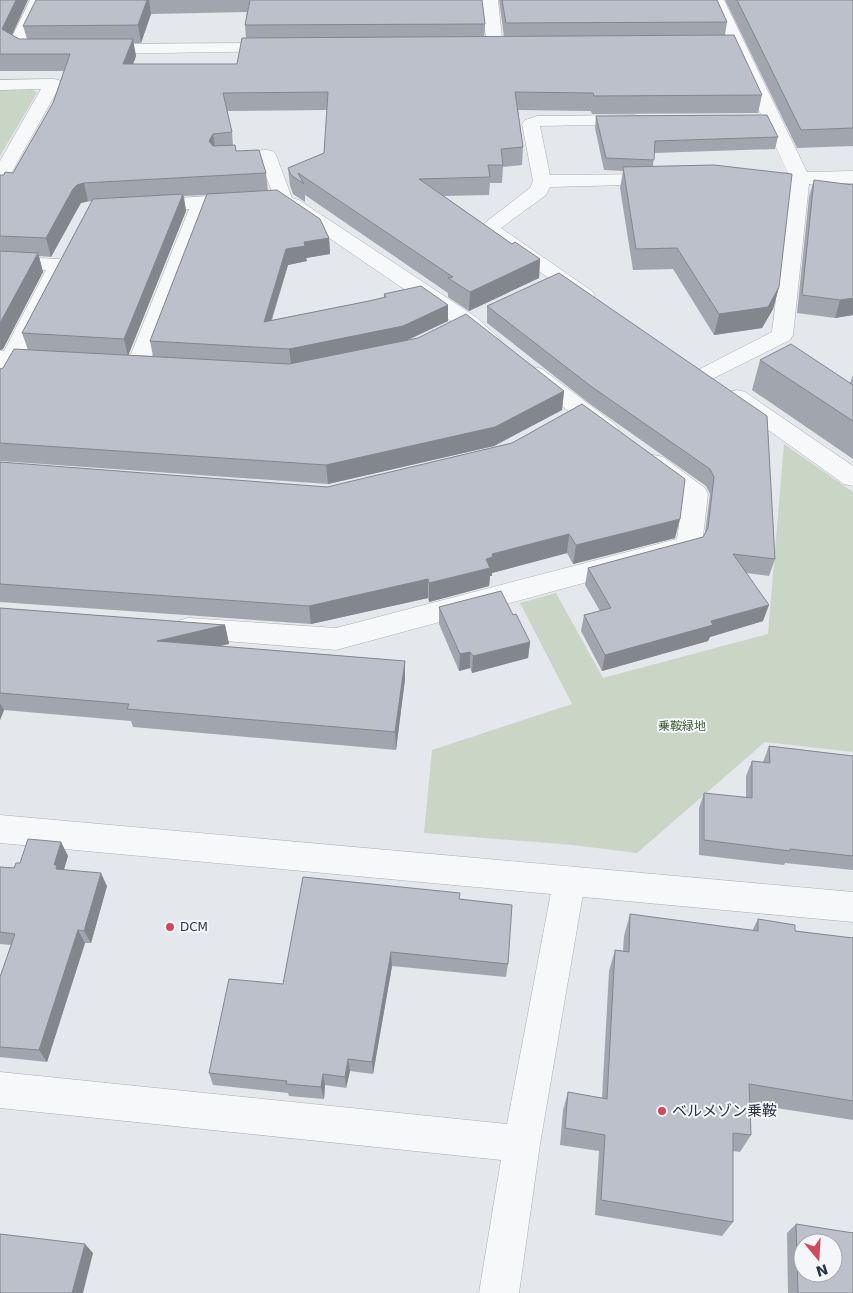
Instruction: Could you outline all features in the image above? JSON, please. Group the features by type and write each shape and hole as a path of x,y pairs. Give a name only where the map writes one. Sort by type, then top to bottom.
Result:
{"street":[{"path":"38,0 16,45 24,50 63,49"},
{"path":"490,0 495,46"},
{"path":"716,0 730,46 772,120 800,178 782,335 697,370 853,478"},
{"path":"476,47 515,46"},
{"path":"83,49 289,48"},
{"path":"0,84 53,84 0,177"},
{"path":"600,305 551,282 488,228 539,191 542,181 531,124 537,121 655,120"},
{"path":"753,120 772,120"},
{"path":"222,158 267,155 268,199"},
{"path":"740,179 853,177"},
{"path":"542,181 681,180"},
{"path":"127,207 268,199 476,318 511,356 573,416 631,447 696,494 689,545 336,640 168,626"},
{"path":"138,364 201,202"},
{"path":"0,262 63,257 6,358 0,381"},
{"path":"443,334 476,318"},
{"path":"6,358 70,361"},
{"path":"0,830 853,907"},
{"path":"499,1293 522,1144 569,882"},
{"path":"0,1090 522,1144"}],"green space":[{"path":"0,89 32,89 37,93 0,156"},
{"name":"乗鞍緑地","path":"784,444 853,492 853,752 765,742 637,853 573,845 424,833 432,750 572,704 520,603 556,593 603,678 768,634"}],"building":[{"path":"0,0 16,0 2,29 19,39 133,39 123,64 237,64 242,38 734,35 762,95 594,96 593,93 515,92 523,147 501,149 503,165 488,165 490,177 419,179 512,244 515,242 540,259 470,292 448,278 453,277 298,173 304,184 291,175 288,168 324,153 328,92 223,93 232,132 213,134 209,141 213,146 235,145 236,151 259,150 266,173 84,183 77,185 73,189 46,238 0,236 0,175 4,175 5,172 13,173 53,103 70,54 0,54"},
{"path":"36,0 147,0 138,25 23,26"},
{"path":"250,0 482,0 485,24 245,25"},
{"path":"502,0 717,0 727,22 506,23"},
{"path":"737,0 853,0 853,128 801,130"},
{"path":"767,115 778,137 655,141 654,160 606,158 596,116"},
{"path":"714,165 792,174 779,287 768,307 719,314 677,248 636,249 623,167"},
{"path":"814,180 853,185 853,298 840,300 802,295"},
{"path":"277,190 320,219 329,238 304,242 305,246 286,249 264,322 369,301 386,297 384,294 421,286 448,305 403,326 289,349 150,341 207,194"},
{"path":"183,194 124,339 22,333 93,199"},
{"path":"0,251 38,253 0,323"},
{"path":"559,273 767,416 775,559 733,554 769,605 711,621 713,625 605,655 584,615 611,608 588,568 703,537 708,528 714,477 710,469 592,387 487,306"},
{"path":"466,314 564,391 495,427 326,465 0,443 0,369 3,368 14,349 289,364 418,338"},
{"path":"791,344 853,385 853,421 760,360"},
{"path":"582,404 685,479 680,519 576,545 569,534 492,554 493,557 486,559 490,568 429,583 428,579 309,606 0,584 0,462 327,487 512,443"},
{"path":"501,591 513,615 516,614 530,642 473,656 470,652 460,654 439,607"},
{"path":"0,608 225,625 157,641 405,661 395,732 127,709 129,704 0,693"},
{"path":"769,746 853,756 853,856 790,849 790,851 704,840 704,793 752,798 752,761 770,763"},
{"path":"28,839 61,842 54,865 57,865 56,869 101,873 84,931 78,930 39,1050 0,1047 0,977 15,934 0,932 0,867 14,868 16,863 20,863"},
{"path":"303,877 460,893 459,899 512,905 508,964 391,952 372,1062 348,1059 345,1077 323,1074 321,1087 286,1084 287,1081 209,1073 229,979 283,984"},
{"path":"630,914 758,931 758,919 795,925 795,931 853,938 853,1101 749,1084 751,1135 733,1133 733,1222 601,1200 605,1135 565,1128 568,1092 607,1099 615,950 629,952"},
{"path":"796,1224 853,1233 853,1293 798,1293 798,1283 843,1283 843,1233 796,1233"},
{"path":"0,1234 85,1244 72,1293 0,1293"}],"place":[{"name":"DCM","path":"170,927"},
{"name":"ベルメゾン乗鞍","path":"662,1111"}]}
